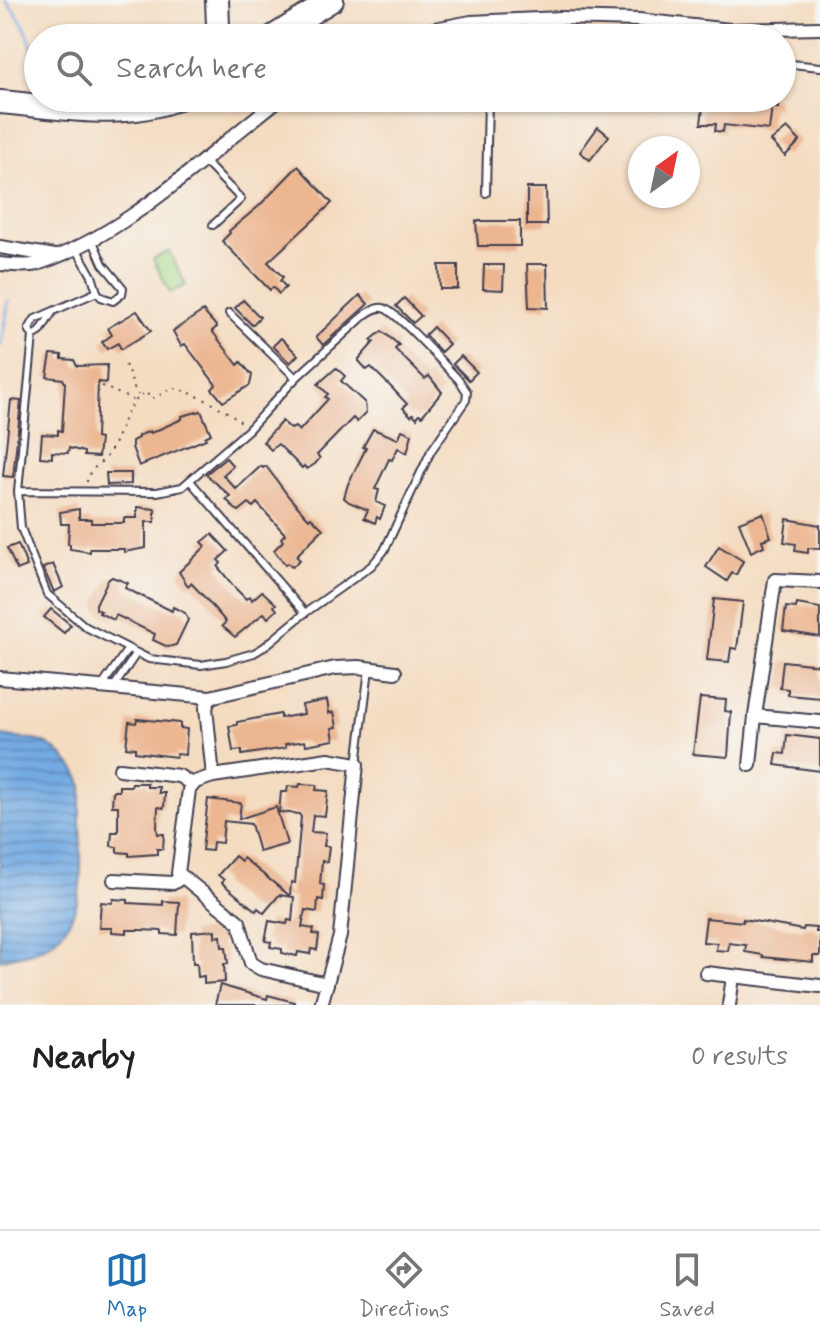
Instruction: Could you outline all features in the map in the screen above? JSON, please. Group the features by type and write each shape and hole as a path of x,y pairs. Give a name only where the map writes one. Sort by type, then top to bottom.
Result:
{"highway":[{"path":"217,0 218,24"},
{"path":"293,24 332,0"},
{"path":"0,90 24,93"},
{"path":"0,102 24,104"}],"street":[{"path":"460,24 561,18 677,24"},
{"path":"796,29 820,28"},
{"path":"0,264 34,265 92,239 141,208 263,112"},
{"path":"0,247 55,256"},
{"path":"750,765 775,580 820,582"},
{"path":"0,678 210,697 335,668 395,672"},
{"path":"210,697 206,708 213,776"},
{"path":"755,716 820,722"},
{"path":"321,1005 327,984 340,936 357,764 328,759 204,777 189,790 178,873 239,922 251,963 261,969 327,984"},
{"path":"120,769 179,776 193,785"},
{"path":"114,880 173,883 182,877"},
{"path":"706,973 820,986"},
{"path":"729,1005 733,977"}],"lane":[{"path":"516,19 517,24"},
{"path":"796,64 820,67"},
{"path":"486,193 488,112"},
{"path":"203,160 241,199 213,225"},
{"path":"76,248 97,292 113,301 122,294 123,288 103,264 92,239"},
{"path":"18,491 157,492 182,487 248,430 296,378 373,309 382,308 398,318 459,380 467,395 423,466 384,551 371,566 254,653 201,665 179,664 136,654 86,627 47,594 21,528 18,491 33,336 40,332 52,313 97,292"},
{"path":"229,313 296,378"},
{"path":"191,482 305,613"},
{"path":"107,688 127,650"},
{"path":"107,688 136,654"},
{"path":"357,764 369,669"}],"path":[{"path":"125,365 138,397"},
{"path":"102,386 134,400"},
{"path":"86,491 88,476 116,442 134,400 146,392 151,399 179,390 231,414 248,430"}],"green space":[{"path":"169,251 186,285 170,293 153,259"}],"water":[{"path":"0,735 36,740 50,746 76,771 82,790 81,880 73,914 65,929 46,946 0,960"}],"building":[{"path":"702,112 771,112 769,130 724,125 723,132 715,131 716,124 701,124"},
{"path":"598,127 609,136 590,160 580,152"},
{"path":"787,128 800,141 785,156 771,141"},
{"path":"298,166 332,203 268,262 283,277 280,281 286,287 279,294 273,287 270,290 222,241"},
{"path":"527,188 546,188 547,225 527,225"},
{"path":"476,221 520,221 520,246 478,246"},
{"path":"527,264 547,264 548,308 529,307"},
{"path":"439,265 458,265 458,289 440,289"},
{"path":"484,265 504,265 503,290 483,289"},
{"path":"360,295 368,304 323,345 316,337"},
{"path":"404,298 421,316 413,323 396,306"},
{"path":"243,300 260,317 252,325 235,308"},
{"path":"137,311 151,331 121,349 118,343 107,349 102,342 112,335 108,328"},
{"path":"203,311 217,327 212,331 238,365 241,362 252,375 250,385 223,402 212,389 216,385 185,344 181,346 173,331"},
{"path":"433,327 449,344 441,352 425,335"},
{"path":"382,331 399,345 395,349 425,379 429,376 442,392 422,416 411,416 403,408 407,404 392,388 371,367 367,370 359,361 374,342 371,340"},
{"path":"281,338 298,355 290,363 273,346"},
{"path":"51,354 74,360 77,366 107,365 106,383 98,382 98,457 84,456 84,452 69,448 68,453 52,452 52,458 40,457 42,434 58,435 58,430 62,431 65,383 63,379 47,377"},
{"path":"461,356 477,372 469,380 453,364"},
{"path":"336,368 345,376 341,381 365,403 366,413 357,422 353,418 317,455 320,458 315,464 307,469 302,468 278,444 271,450 263,442 282,421 299,431 328,399 325,397 328,394 318,384"},
{"path":"11,400 21,401 13,477 3,476"},
{"path":"201,411 211,434 206,439 139,466 132,441 182,419 182,416"},
{"path":"373,429 398,439 402,430 412,434 407,453 398,448 392,460 389,459 375,489 379,490 376,502 385,506 375,523 364,518 368,510 344,498"},
{"path":"226,458 233,466 223,475 236,489 261,466 266,466 289,497 323,529 296,556 300,560 292,567 287,563 285,565 274,550 285,534 257,503 253,507 249,503 239,511 235,509 226,499 230,496 206,474"},
{"path":"106,473 131,473 131,484 107,485"},
{"path":"137,507 155,509 155,522 146,522 146,548 124,552 124,549 90,549 90,552 70,549 69,524 61,524 60,512 79,509 79,519 91,519 91,523 124,523 124,518 137,518"},
{"path":"763,513 771,537 762,540 764,546 751,552 739,522"},
{"path":"787,519 820,525 820,549 808,548 808,553 795,551 796,544 784,542"},
{"path":"212,534 228,551 218,560 221,563 218,567 235,588 246,599 250,596 252,600 262,591 276,604 277,610 268,618 264,613 235,637 222,626 226,622 191,583 188,586 179,572 206,546 202,542"},
{"path":"18,544 27,566 17,570 7,548"},
{"path":"719,546 743,561 736,575 732,573 727,581 706,567"},
{"path":"53,564 63,587 54,592 43,568"},
{"path":"112,577 128,583 125,588 172,611 173,607 185,613 188,620 176,645 168,647 153,640 155,634 116,615 114,620 99,613 101,611 96,609 96,604"},
{"path":"714,599 743,602 737,649 731,648 729,662 707,660"},
{"path":"797,604 820,608 820,637 783,631 786,607 796,608"},
{"path":"51,609 71,625 64,633 44,617"},
{"path":"783,661 820,665 820,698 788,695 788,689 780,688"},
{"path":"700,698 726,700 725,711 731,712 728,757 693,754"},
{"path":"327,700 329,713 334,712 337,727 332,728 334,740 306,745 305,741 285,744 286,748 242,755 242,750 233,751 229,726 280,714 280,718 304,714 302,705"},
{"path":"137,719 180,723 180,728 187,729 185,755 177,754 176,757 135,752 135,748 126,747 129,722 136,723"},
{"path":"787,735 820,739 820,771 775,765 777,753 785,754"},
{"path":"132,783 147,783 147,787 159,787 159,793 165,793 164,808 158,807 157,828 158,834 164,834 163,849 157,849 157,854 129,856 129,853 117,852 117,847 111,846 112,832 118,832 118,806 112,806 113,791"},
{"path":"300,784 317,785 316,790 328,791 325,816 313,815 311,832 326,833 324,846 329,846 327,862 322,861 320,884 324,885 323,900 318,899 317,912 305,910 302,927 314,929 313,934 319,935 317,950 311,949 310,954 298,952 297,956 282,953 282,949 270,947 271,942 265,941 269,921 287,924 288,920 292,921 294,897 279,895 264,913 258,908 256,911 222,883 224,880 218,875 235,856 241,861 243,858 290,896 291,882 295,883 301,817 299,814 279,812 281,792 287,792 288,786 299,787"},
{"path":"208,799 241,803 239,819 276,807 287,844 259,852 251,824 224,821 222,843 213,842 212,851 202,850"},
{"path":"113,899 163,905 163,901 179,902 177,935 162,934 162,931 112,932 112,928 99,928 101,902 113,903"},
{"path":"706,918 743,922 743,919 803,930 804,927 816,928 816,932 820,932 820,956 813,956 813,962 763,957 745,952 746,945 729,943 728,951 716,950 717,943 703,942"},
{"path":"215,930 215,937 221,936 222,947 226,947 228,964 224,964 225,982 204,984 204,976 198,977 197,963 193,963 192,932"},
{"path":"220,985 267,999 268,995 294,1002 294,1005 215,1005"}],"waterway":[{"path":"5,0 24,26"},
{"path":"0,346 9,301"}]}
